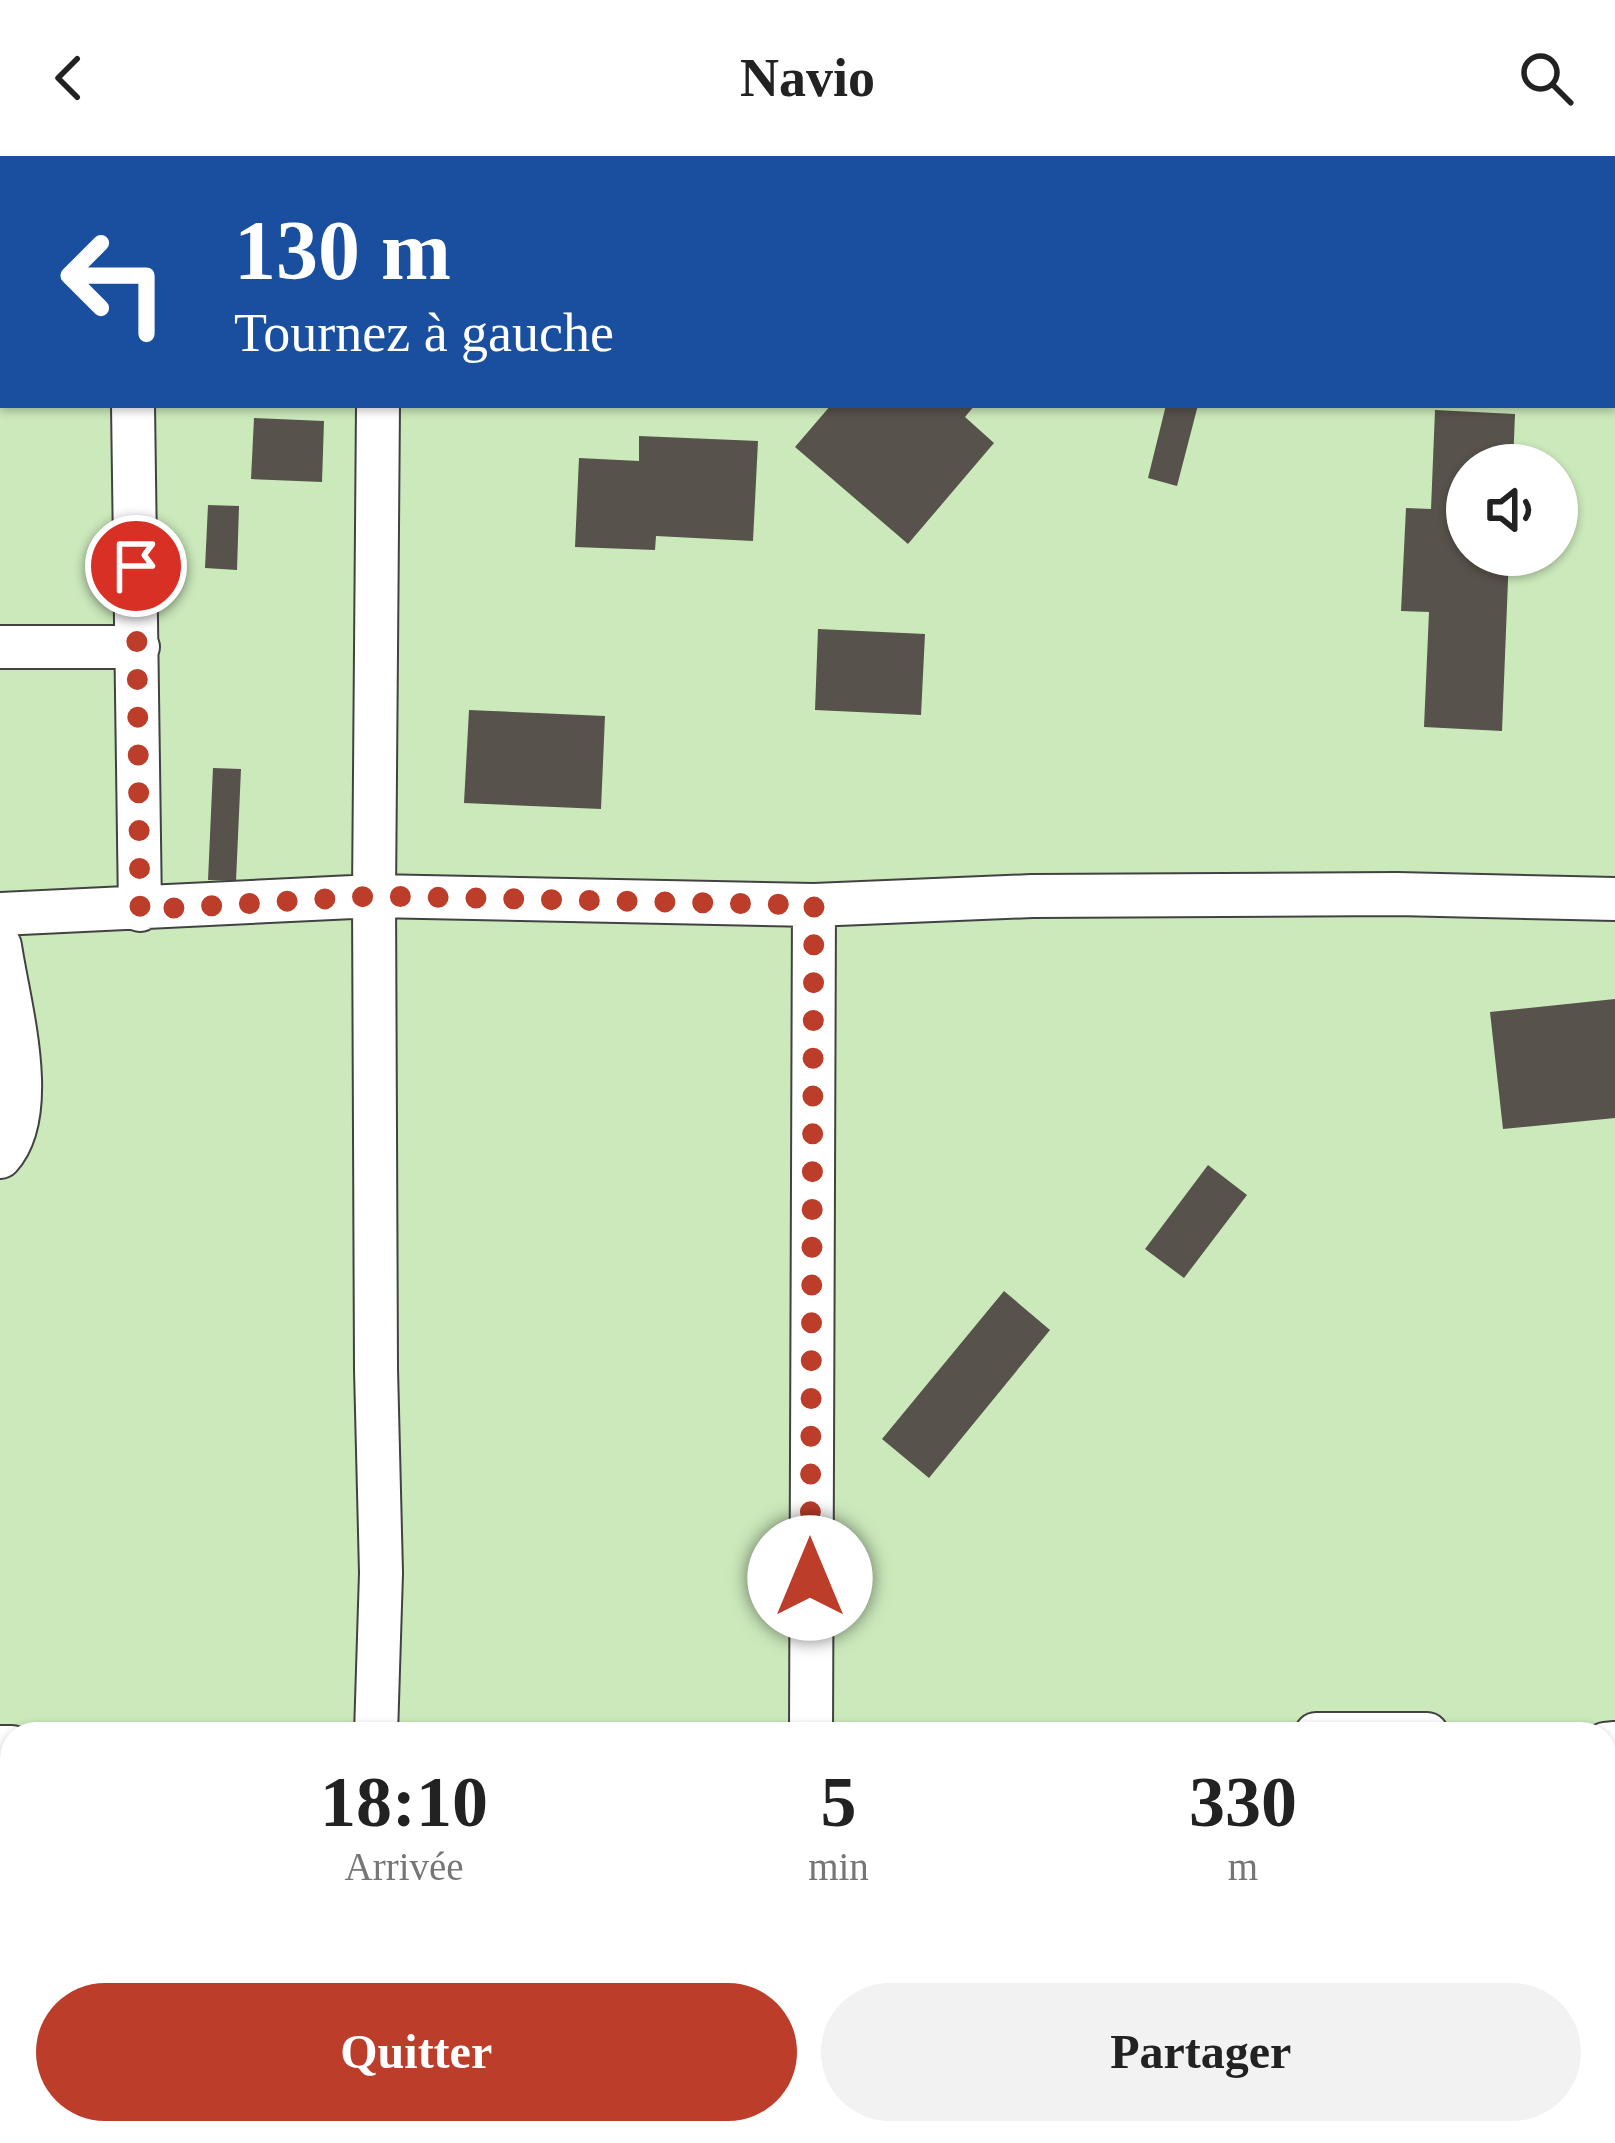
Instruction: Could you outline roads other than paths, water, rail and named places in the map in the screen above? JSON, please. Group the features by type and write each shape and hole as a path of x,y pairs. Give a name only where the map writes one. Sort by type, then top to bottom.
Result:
{"street":[{"path":"133,408 140,910"},
{"path":"376,1722 381,1573 374,896 378,408"},
{"path":"0,647 138,647"},
{"path":"0,914 374,896 814,905 1078,896 1397,894 1615,899"},
{"path":"811,1722 814,905"},
{"path":"0,946 20,1085 14,1142 0,1157"}]}
